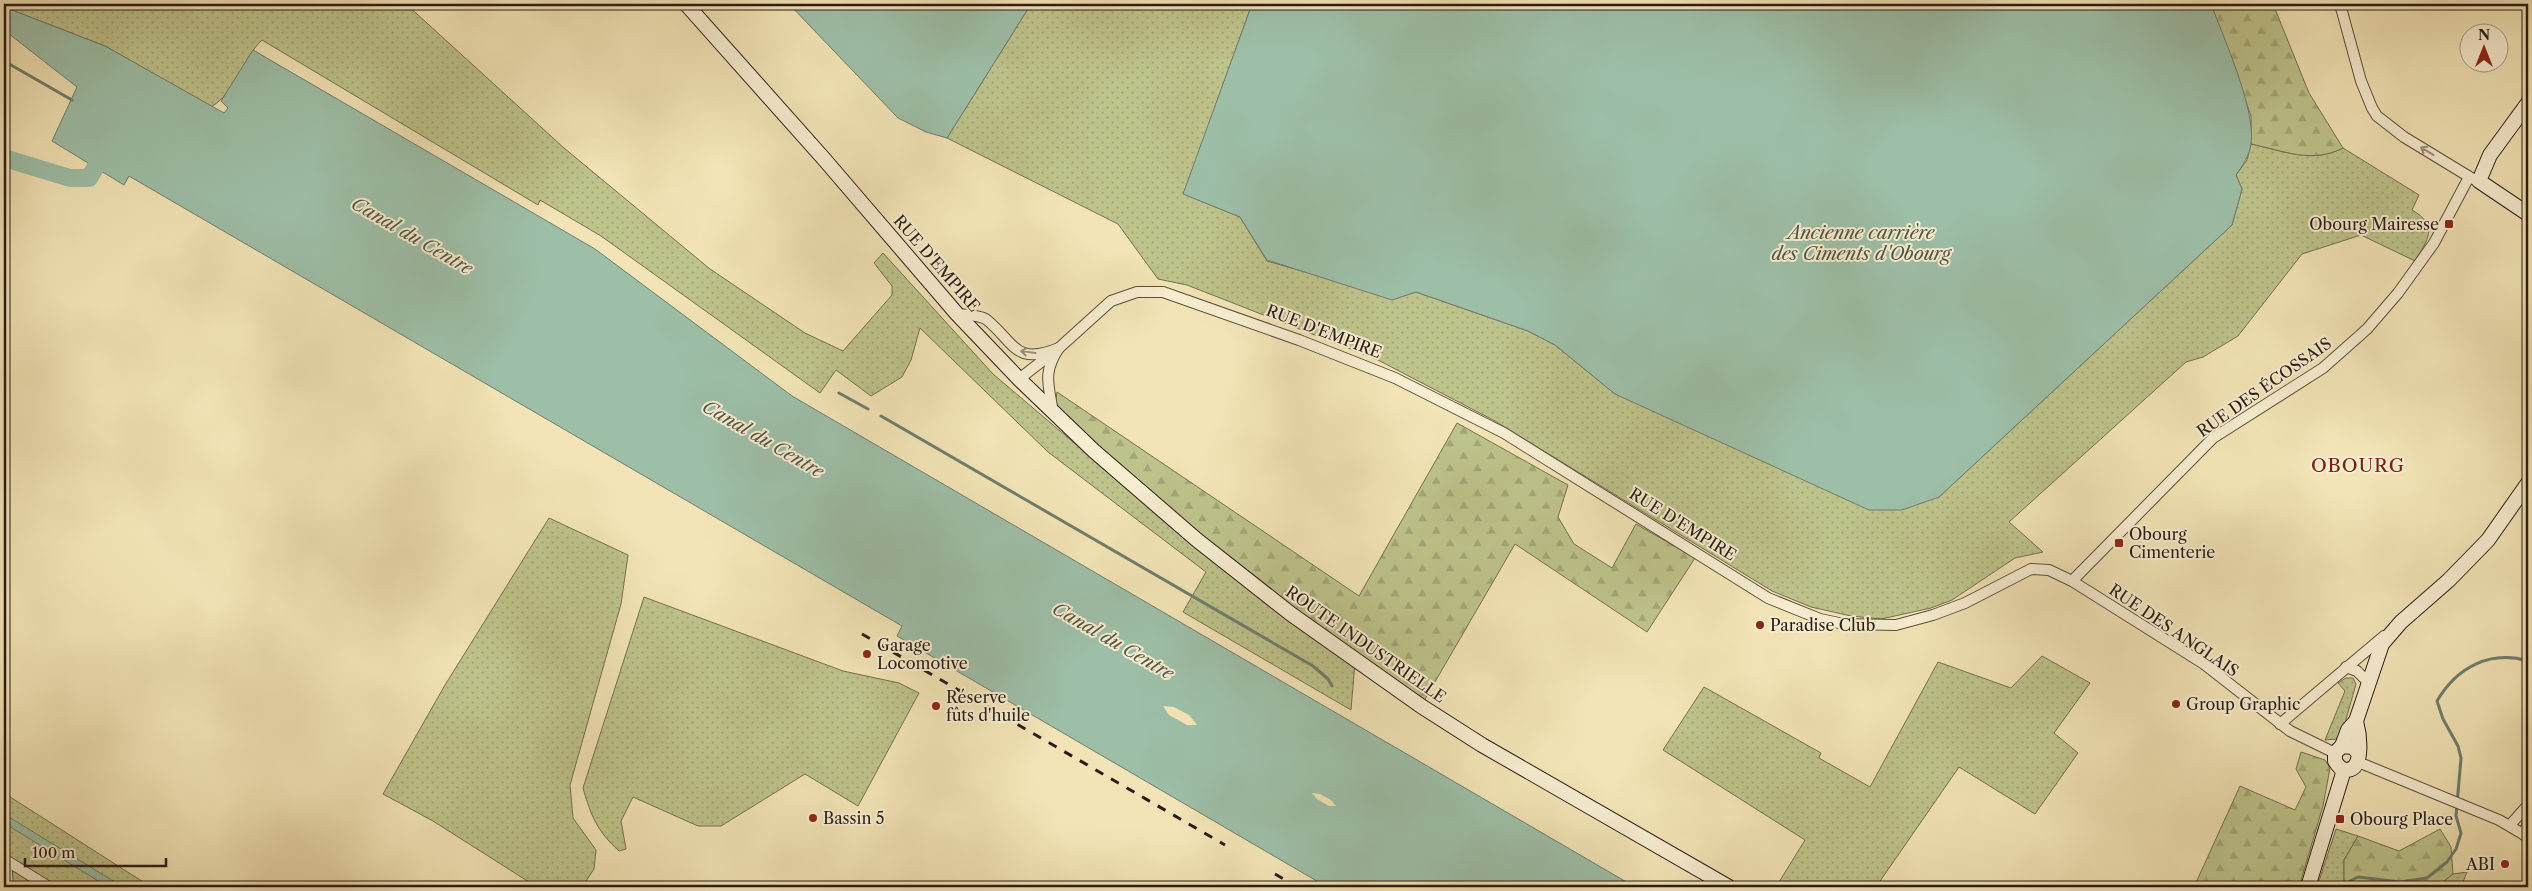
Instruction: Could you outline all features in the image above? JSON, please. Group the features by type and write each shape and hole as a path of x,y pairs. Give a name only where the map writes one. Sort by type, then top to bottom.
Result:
{"main road":[{"name":"RUE D'EMPIRE","path":"686,4 824,159 957,314 1019,379"},
{"path":"2528,103 2474,179 2528,214"},
{"name":"ROUTE INDUSTRIELLE","path":"1019,379 1054,413 1197,540 1361,666 1482,745 1729,887"},
{"path":"2344,770 2335,761 2348,730 2356,721 2382,644 2402,622 2449,580 2488,540 2528,483"},
{"path":"2344,770 2351,769 2358,757 2360,733 2356,721"},
{"path":"2339,750 2353,747 2358,757"},
{"path":"2308,887 2344,770"}],"street":[{"path":"2340,4 2361,81 2372,108 2390,128 2474,179"},
{"name":"RUE DES ÉCOSSAIS","path":"2072,581 2213,438 2323,368 2367,329 2398,293 2434,243 2474,179"},
{"name":"RUE D'EMPIRE","path":"1019,379 1059,348 1104,306 1124,295 1150,291 1178,297 1326,350 1395,378 1504,433 1768,598 1804,613 1844,624 1896,625 1933,615 1965,603 2031,569 2049,570 2072,581"},
{"path":"957,314 986,319 1012,348 1024,353 1047,352 1059,348"},
{"path":"1054,413 1046,375 1052,357 1059,348"},
{"name":"RUE DES ANGLAIS","path":"2072,581 2204,664 2280,724 2339,750"},
{"path":"2280,724 2402,622"},
{"path":"2346,667 2357,671 2368,682"},
{"path":"2358,757 2457,803 2510,825 2526,836 2528,822"},
{"path":"2510,825 2528,804"},
{"path":"5,860 8,887"},
{"path":"5,860 49,887"}],"green space":[{"path":"4,4 406,4 564,148 710,269 805,333 843,351 892,295 892,286 874,263 883,253 993,374 1213,561 1355,662 1351,710 1183,612 1206,572 1048,452 920,328 911,360 902,377 871,396 836,370 820,393 601,236 540,200 538,205 262,40 226,93 211,107 105,46 4,7"},
{"path":"1031,4 1252,4 1184,194 1240,217 1267,261 1397,298 1416,292 1528,331 1555,345 1615,394 1939,497 2232,225 2242,189 2236,175 2247,160 2251,144 2287,153 2309,156 2331,153 2343,148 2419,195 2412,210 2426,222 2428,228 2427,240 2415,261 2361,235 2302,254 2238,336 2203,357 2186,362 2009,522 2043,552 2015,558 1952,600 1931,608 1881,619 1851,616 1811,607 1772,591 1495,421 1376,359 1187,285 1158,279 1118,224 947,138"},
{"path":"2211,4 2273,4 2309,93 2343,148 2331,153 2309,156 2287,153 2251,144 2251,116"},
{"path":"1057,392 1359,596 1457,423 1568,485 1558,517 1574,544 1612,568 1636,524 1695,558 1647,632 1515,544 1421,706 1355,662 1054,413"},
{"path":"549,518 628,555 621,604 570,785 573,818 596,850 594,869 582,887 530,887 529,882 433,821 383,794 445,685"},
{"path":"644,597 843,671 899,683 919,693 858,806 805,774 721,826 698,826 633,797 621,821 626,849 619,851 611,844 596,822 583,788"},
{"path":"2042,656 2090,683 2054,733 2078,753 2035,814 1959,767 1876,887 1776,887 1805,840 1663,750 1704,687 1821,753 1819,758 1870,787 1938,662 2011,688"},
{"path":"2346,678 2353,678 2356,684 2345,723 2337,739 2325,740 2345,691 2338,683"},
{"path":"2301,752 2325,760 2330,768 2323,806 2299,887 2194,887 2240,786 2295,810 2306,787 2296,769"},
{"path":"4,793 151,887 20,887 4,877"},
{"path":"2336,829 2358,836 2344,860 2344,881 2351,887 2317,887"},
{"path":"2440,829 2451,847 2453,874 2436,887 2351,887 2344,881 2344,860 2358,836 2399,851"},
{"path":"2467,872 2461,887 2436,887 2453,874"}],"water":[{"path":"789,4 1031,4 947,138 926,132 898,118"},
{"name":"Ancienne carrière des Ciments d'Obourg","path":"1252,4 2211,4 2231,54 2244,94 2249,112 2251,144 2247,156 2236,175 2242,189 2232,225 1939,497 1902,510 1869,510 1615,394 1555,345 1528,331 1416,292 1392,300 1267,260 1240,217 1183,194"},
{"name":"Canal du Centre","path":"4,7 105,46 224,113 228,108 221,101 253,50 595,249 792,396 1635,887 1327,887 897,636 902,626 129,176 124,185 52,141 77,87 4,30"},
{"path":"4,814 123,887 108,887 4,823"}],"pier":[{"path":"1163,706 1174,707 1189,715 1197,725 1187,725 1169,715"},
{"path":"1312,793 1320,794 1331,800 1336,806 1329,806 1317,799"}],"waterway":[{"path":"4,61 72,100"},
{"path":"4,158 70,178 89,178 108,147"},
{"path":"839,393 868,409"},
{"path":"881,416 1313,666 1328,679 1332,686"},
{"path":"2347,887 2350,881 2358,877 2400,882 2427,878 2447,862 2456,849 2461,833 2456,816 2461,758 2458,746 2443,719 2437,701 2454,679 2476,664 2501,658 2528,661"}],"railway":[{"path":"862,634 1225,845"},
{"path":"1275,874 1297,887"}],"place":[{"name":"Obourg Mairesse","path":"2449,224"},
{"name":"Obourg Cimenterie","path":"2119,543"},
{"name":"Paradise Club","path":"1760,625"},
{"name":"Garage Locomotive","path":"867,654"},
{"name":"Group Graphic","path":"2176,704"},
{"name":"Réserve fûts d'huile","path":"936,706"},
{"name":"Bassin 5","path":"813,818"},
{"name":"Obourg Place","path":"2340,819"},
{"name":"ABI","path":"2505,864"}],"district":[{"name":"OBOURG","path":"2358,465"}]}
